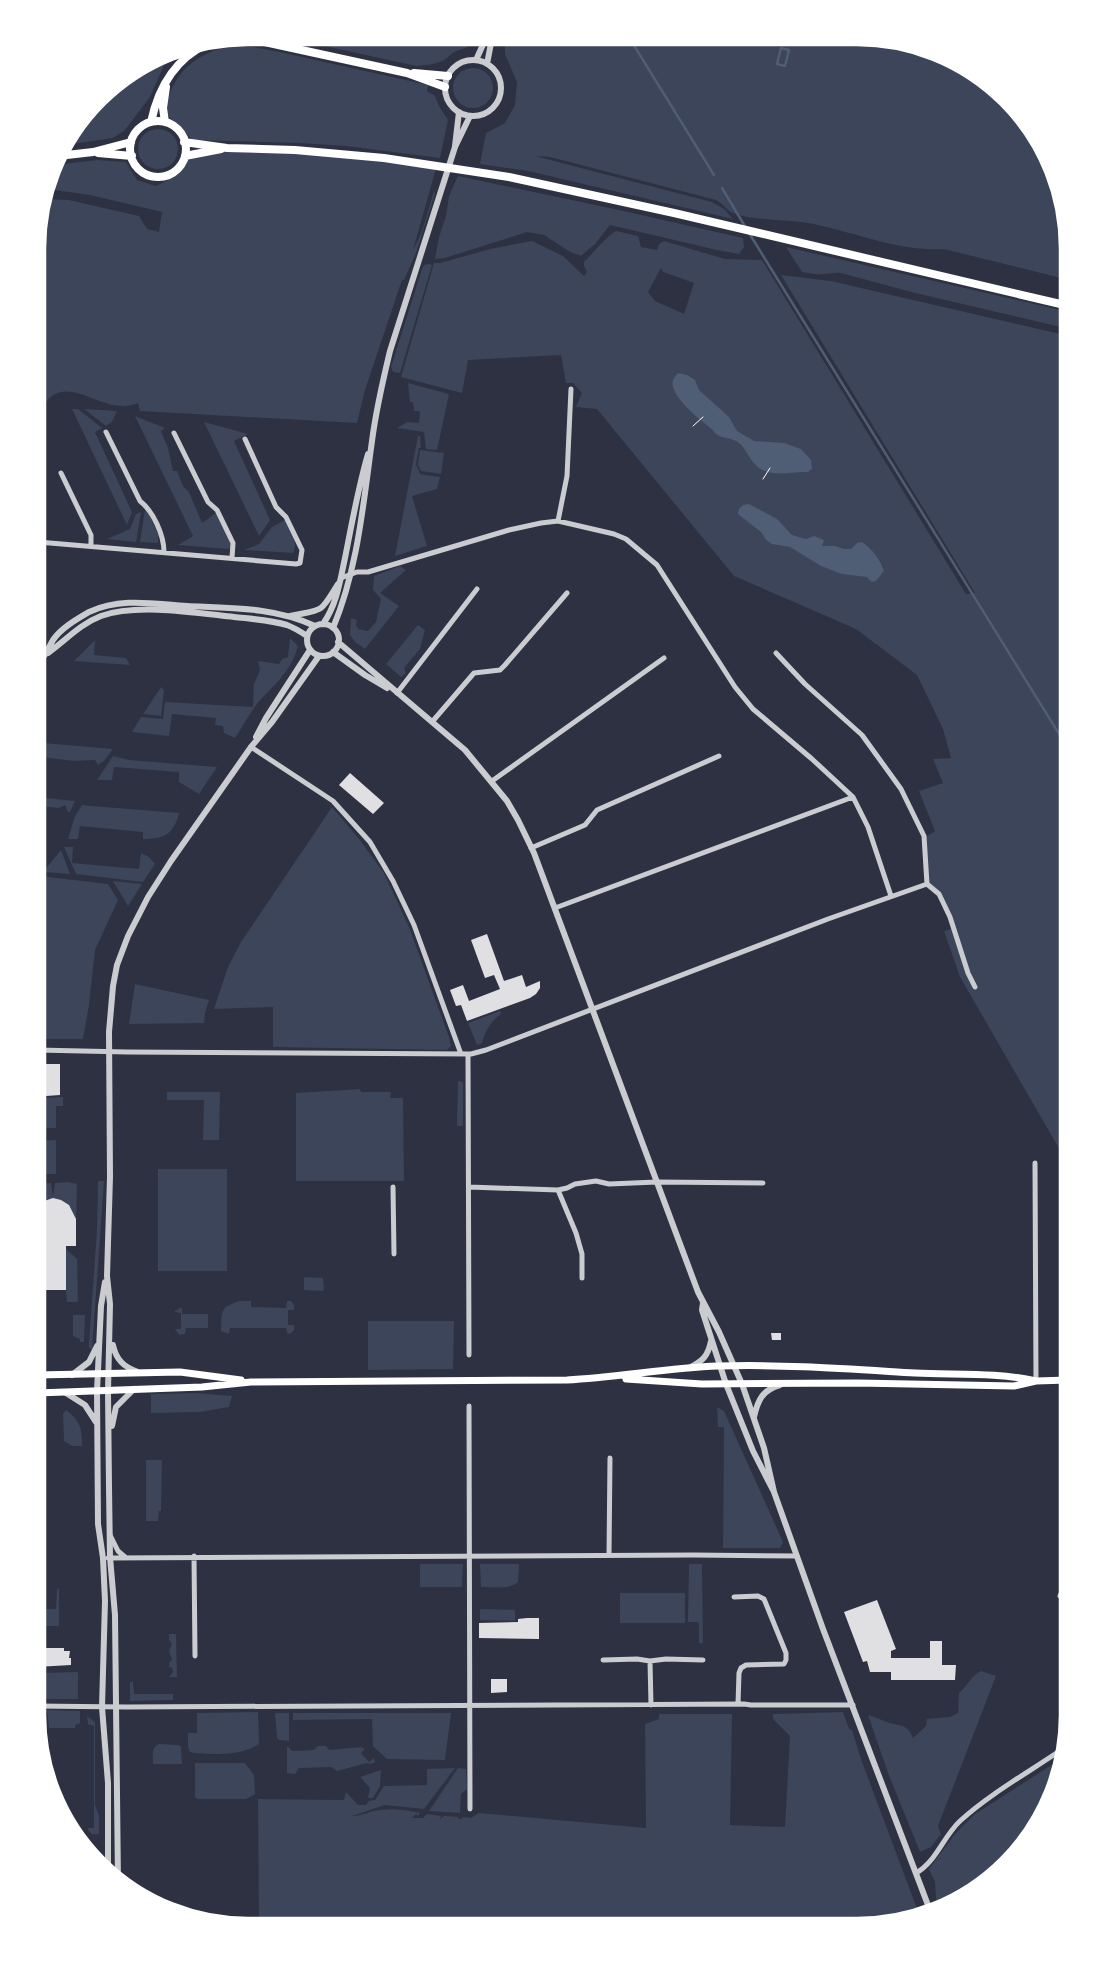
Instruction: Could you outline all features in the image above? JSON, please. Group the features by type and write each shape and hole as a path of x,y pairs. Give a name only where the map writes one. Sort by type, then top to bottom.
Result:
{"main road":[{"path":"282,45 407,73 445,87"},
{"path":"151,122 157,99 168,80 185,58 194,52"},
{"path":"407,73 448,76"},
{"path":"165,122 163,104 168,80"},
{"path":"151,122 165,122 176,128 184,142 185,156 175,170 166,175 148,174 136,166 132,156 131,142 139,128 151,122"},
{"path":"68,155 93,152 131,142"},
{"path":"184,142 228,148 340,153 437,165 552,186 1060,304"},
{"path":"185,156 228,148"},
{"path":"93,152 132,156"},
{"path":"45,1393 202,1387 251,1382 567,1380 719,1366 828,1367 917,1373 1014,1376 1036,1381"},
{"path":"45,1375 180,1372 251,1382"},
{"path":"609,1377 702,1384 784,1383 1014,1386 1036,1381 1060,1380"}],"street":[{"path":"476,60 483,45"},
{"path":"487,64 491,45"},
{"path":"476,60 487,64 499,78 501,87 500,96 495,105 480,115 470,116 459,112 449,101 445,87 448,76 459,64 476,60"},
{"path":"455,147 459,112"},
{"path":"118,1871 115,1615 110,1557 108,1445 110,1304 107,1276 110,1168 109,1051 110,1008 113,986 128,936 148,897 171,861 251,746 272,722 319,656 333,652 338,642 334,628 352,574 372,441 390,350 455,147 470,116"},
{"path":"558,521 567,476 571,389"},
{"path":"106,432 140,501 148,507 164,542 164,552"},
{"path":"174,433 208,502 217,510 233,543 232,558"},
{"path":"45,543 300,563 302,550 286,517 276,507 245,439"},
{"path":"323,624 335,601 360,481 372,441"},
{"path":"61,473 91,535 91,546"},
{"path":"288,616 310,614 322,608 329,600 341,578 352,574 368,572 509,530 558,521 614,534 626,539 656,565 735,687 753,709 853,797 868,827 891,896"},
{"path":"397,693 477,589"},
{"path":"432,722 474,673 500,670 567,593"},
{"path":"45,656 54,640 65,628 90,612 110,605 151,602 239,608 288,616 315,626 323,624 334,628"},
{"path":"47,653 91,620 131,610 196,613 273,622 295,628 307,636 310,650 319,656"},
{"path":"307,636 315,626"},
{"path":"338,642 465,750 492,781 518,820 532,848 703,1303 710,1313 742,1384 764,1448 774,1492 928,1905"},
{"path":"251,746 266,718 310,650"},
{"path":"333,652 365,675 397,693"},
{"path":"776,653 805,684 862,735 901,789 924,836 927,884 939,894 950,917 974,987"},
{"path":"492,781 664,658"},
{"path":"251,746 333,801 370,842 393,881 414,925 461,1054"},
{"path":"532,848 585,825 597,810 718,756"},
{"path":"555,908 853,797"},
{"path":"45,1050 468,1054 486,1050 927,884"},
{"path":"468,1054 469,1354"},
{"path":"1035,1163 1036,1381"},
{"path":"469,1187 558,1190 575,1184 596,1181 609,1184 657,1182 763,1183"},
{"path":"394,1187 394,1254"},
{"path":"558,1190 576,1233 582,1254 582,1278"},
{"path":"107,1276 101,1306 96,1391 98,1524 103,1558 105,1601 102,1706 108,1782 108,1863"},
{"path":"703,1303 702,1310 719,1366 753,1451 774,1492"},
{"path":"110,1336 114,1353 120,1363 140,1373"},
{"path":"689,1368 703,1361 711,1339"},
{"path":"72,1375 88,1362 99,1340"},
{"path":"754,1418 760,1397 766,1390 784,1383"},
{"path":"108,1445 116,1407 134,1389"},
{"path":"66,1392 85,1405 97,1425"},
{"path":"469,1406 470,1809"},
{"path":"609,1555 610,1458"},
{"path":"110,1534 118,1551 125,1557"},
{"path":"103,1558 194,1556 797,1556"},
{"path":"194,1556 194,1656"},
{"path":"734,1597 758,1596 764,1599 786,1653 784,1664 746,1665 741,1668 739,1673 738,1704"},
{"path":"603,1660 703,1660"},
{"path":"650,1661 651,1705"},
{"path":"45,1706 852,1705"},
{"path":"916,1873 924,1868 958,1824 976,1807 1056,1753"}],"path":[{"path":"693,426 703,417"},
{"path":"763,479 770,468"}],"shaded area":[{"path":"320,45 469,45 454,52 441,62 416,66"},
{"path":"505,45 870,45 910,52 935,60 959,72 991,95 1010,114 1033,147 1045,170 1056,208 1060,235 1060,278 944,249 927,249 892,244 808,223 746,217 731,212 716,200 550,157 535,156 712,202 724,209 733,219 528,171 480,164 486,133 505,123 515,105 517,82 505,54"},
{"path":"229,47 253,47 275,51 428,85 427,91 435,96 448,120 440,158 346,146 193,140 167,112 170,93 186,68 210,52"},
{"path":"169,60 164,65 150,97 125,130 113,138 73,144 95,114 114,95 146,72"},
{"path":"469,68 477,68 484,71 490,77 493,88 490,99 484,105 477,108 469,108 462,105 456,99 453,92 453,84 456,77 462,71"},
{"path":"154,129 162,129 169,132 175,138 178,149 175,160 169,166 162,169 154,169 147,166 141,160 138,153 138,145 141,138 147,132"},
{"path":"227,148 437,165 413,250 421,234 434,191 435,194 416,253 404,280 402,280 365,390 357,423 140,411 138,403 125,406 112,405 75,393 63,392 53,395 45,404 45,235 51,199 69,200 139,216 147,229 159,232 162,212 90,195 54,190 63,164 97,160 126,162 137,180 156,186 168,180 169,174 178,168 184,159"},
{"path":"458,176 743,238 744,247 739,254 610,225 595,244 581,256 570,252 544,235 527,232 445,258 435,259 449,196"},
{"path":"616,231 638,236 641,247 657,250 659,244 664,241 725,259 762,260 966,594 975,593 781,275 831,281 1060,334 1060,1150 960,977 944,931 958,927 954,928 939,894 927,884 924,838 935,831 919,791 943,783 933,759 951,758 943,729 917,675 856,629 734,576 597,409 576,407 582,393 573,383 566,383 561,355 468,360 462,393 401,377 434,263 532,241 563,256 584,276 587,272 584,262 604,240","holes":["661,268 663,272 694,283 684,314 655,301 648,292"]},
{"path":"786,247 1060,310 1060,327 911,292 841,273 818,274 802,272"},
{"path":"424,265 432,265 400,373 393,372 391,367 422,269"},
{"path":"678,373 687,375 695,380 699,390 729,417 737,431 754,441 784,443 801,449 811,460 812,469 808,472 772,473 759,468 739,443 717,435 680,400 673,386 673,379"},
{"path":"408,383 449,394 437,450 426,449 424,432 397,428 407,422 419,423 420,411 414,411 413,402 410,402"},
{"path":"72,409 78,409 102,428 95,432 132,512 127,525"},
{"path":"84,409 117,411 112,422 106,426"},
{"path":"135,416 165,428 161,431 168,448 173,471 177,471 183,486 189,492 202,523 216,513 231,544 230,548 178,545 193,536"},
{"path":"204,422 248,434 234,441 270,520 259,536"},
{"path":"418,436 420,436 421,448 419,448 416,464 420,474 440,477 437,489 412,496 427,546 395,556"},
{"path":"420,450 444,453 441,474 421,471 418,465"},
{"path":"749,504 777,519 792,535 806,539 814,536 824,540 822,546 851,549 857,543 862,542 876,555 884,571 876,581 872,582 867,577 842,574 821,566 790,547 772,544 766,540 761,532 738,514 739,509 743,505"},
{"path":"147,509 158,535 158,543 140,542 145,510"},
{"path":"141,512 136,542 107,539 130,529 136,514"},
{"path":"285,520 294,540 295,549 293,553 244,550 259,544 272,527"},
{"path":"400,566 406,570 380,593 399,606 365,649 355,642 350,635 351,618 357,620 356,625 358,629 368,631 376,622 381,599 373,590 374,576"},
{"path":"418,625 425,630 420,649 404,668 406,673 401,677 386,664"},
{"path":"290,638 298,646 293,661 280,680 256,706 235,738 224,733 223,726 215,725 216,718 172,714 169,736 132,732 141,717 163,719 165,702 253,707 254,684 260,670 258,661 279,664 282,659 288,657"},
{"path":"95,640 94,655 126,658 130,665 74,661"},
{"path":"161,687 164,690 161,716 143,714"},
{"path":"45,743 113,749 104,761 98,765 95,760 74,761 45,757"},
{"path":"113,756 129,760 217,767 199,794 179,782 179,772 114,767 112,780 97,780"},
{"path":"45,798 75,801 70,812 68,812 65,805 59,808 45,807"},
{"path":"82,805 179,813 171,831 162,837 143,839 143,832 80,826 78,839 68,839 75,816"},
{"path":"332,807 384,873 409,927 449,1037 451,1046 447,1050 273,1047 273,1007 214,1009 228,967 241,942"},
{"path":"64,847 73,847 72,863 139,869 141,853 149,857 155,864 143,882 76,874"},
{"path":"61,850 70,874 45,872 45,870"},
{"path":"45,877 108,884 118,900 95,950 83,1039 45,1039"},
{"path":"113,881 142,884 128,906"},
{"path":"135,984 209,1000 204,1023 129,1024"},
{"path":"500,1011 501,1014 489,1027 482,1043 477,1045 468,1023"},
{"path":"458,1081 463,1082 463,1126 457,1126"},
{"path":"360,1089 361,1092 391,1092 390,1098 403,1098 404,1181 296,1181 296,1093"},
{"path":"167,1092 220,1092 219,1140 203,1140 204,1100 167,1100"},
{"path":"63,1097 63,1106 56,1106 56,1128 45,1128 45,1098"},
{"path":"56,1140 56,1174 45,1174 45,1141"},
{"path":"158,1169 227,1169 227,1271 158,1271"},
{"path":"98,1181 104,1181 92,1350 89,1347 89,1343 97,1230"},
{"path":"68,1182 77,1184 76,1224 67,1205 55,1199 45,1201 45,1183 51,1183 53,1197 55,1183"},
{"path":"66,1249 77,1259 78,1302 67,1302"},
{"path":"304,1277 323,1278 324,1289 322,1291 304,1290"},
{"path":"239,1301 251,1301 251,1307 286,1308 287,1301 291,1301 294,1305 294,1310 288,1310 288,1325 294,1325 294,1330 290,1334 287,1333 286,1328 230,1328 229,1334 221,1331 223,1311 228,1306"},
{"path":"182,1307 182,1314 208,1314 208,1328 186,1328 185,1334 179,1335 175,1329 181,1329 181,1313 175,1311"},
{"path":"73,1315 85,1315 84,1342 80,1342 80,1339 73,1336"},
{"path":"368,1321 454,1321 453,1369 368,1370"},
{"path":"196,1393 232,1396 229,1407 200,1412 151,1413 151,1394"},
{"path":"717,1407 724,1411 783,1542 780,1548 723,1548 724,1427 718,1427"},
{"path":"66,1410 75,1418 80,1426 82,1446 72,1446 64,1441 63,1414"},
{"path":"146,1460 162,1460 161,1511 159,1511 158,1521 146,1521"},
{"path":"420,1564 463,1564 462,1587 420,1587"},
{"path":"480,1564 519,1564 518,1582 505,1587 481,1587"},
{"path":"689,1564 702,1564 703,1643 699,1643 699,1622 688,1622"},
{"path":"59,1588 59,1626 45,1626 45,1609 56,1609 57,1589"},
{"path":"620,1593 685,1593 685,1623 620,1623"},
{"path":"480,1609 515,1610 515,1621 480,1620"},
{"path":"169,1634 176,1634 177,1677 169,1677 173,1672 172,1668 169,1667 169,1663 172,1660 169,1652 172,1644 169,1640"},
{"path":"981,1671 996,1676 938,1826 941,1834 931,1847 920,1852 888,1773 868,1715 905,1727 913,1738 926,1726 927,1719 950,1717 958,1713 959,1693"},
{"path":"78,1672 78,1699 45,1699 45,1673"},
{"path":"130,1682 133,1682 134,1694 173,1694 173,1700 130,1701"},
{"path":"47,1710 80,1711 80,1723 75,1725 75,1728 49,1728"},
{"path":"258,1712 259,1744 236,1753 190,1752 188,1733 197,1733 197,1713"},
{"path":"843,1712 849,1729 852,1730 917,1909 870,1918 259,1918 258,1799 344,1800 346,1792 358,1805 366,1805 369,1801 375,1800 384,1786 427,1785 427,1769 455,1768 424,1809 385,1805 352,1816 385,1809 395,1809 420,1813 412,1818 423,1818 427,1814 441,1816 440,1819 444,1816 459,1817 458,1819 461,1819 463,1817 471,1818 479,1813 646,1828 645,1724 659,1719 659,1714 732,1714 730,1825 785,1827 790,1736 773,1719 773,1714"},
{"path":"275,1713 289,1713 289,1741 277,1738"},
{"path":"293,1713 451,1713 445,1760 387,1759 373,1746 372,1719 293,1720"},
{"path":"87,1716 95,1722 95,1805 99,1816 99,1834 92,1834 88,1830 88,1828 94,1828 94,1726 88,1724"},
{"path":"156,1745 179,1745 181,1747 182,1764 153,1764 154,1750"},
{"path":"318,1746 326,1746 329,1750 361,1747 365,1749 361,1753 369,1762 374,1758 375,1762 337,1771 331,1767 299,1768 295,1774 287,1773 287,1747 292,1751 314,1750"},
{"path":"195,1763 245,1763 254,1775 255,1794 246,1799 198,1799 195,1797"},
{"path":"1054,1763 1045,1793 1039,1805 1026,1828 1010,1849 991,1868 970,1884 937,1902 935,1882 929,1869 955,1834 975,1814"},
{"path":"458,1768 466,1769 467,1789 461,1794 460,1813 429,1811"},
{"path":"381,1770 380,1786 373,1798 368,1798 370,1788 360,1777"}],"building":[{"path":"350,773 384,803 373,814 339,785"},
{"path":"487,934 504,981 522,975 526,987 540,981 540,988 530,998 467,1021 461,1005 456,1006 450,990 463,985 469,1001 500,989 494,975 485,978 471,940"},
{"path":"46,1064 60,1064 60,1095 46,1096"},
{"path":"53,1198 61,1200 69,1205 76,1219 76,1246 66,1246 66,1290 45,1290 45,1201"},
{"path":"771,1333 781,1333 781,1340 772,1340"},
{"path":"877,1600 896,1649 891,1651 891,1658 930,1658 930,1641 942,1641 942,1665 956,1665 955,1680 891,1680 891,1672 870,1672 867,1661 863,1662 844,1612"},
{"path":"539,1618 539,1639 479,1638 479,1623 518,1622 518,1619"},
{"path":"45,1648 64,1648 64,1651 70,1651 71,1665 45,1666"},
{"path":"491,1679 507,1679 507,1692 491,1693"}],"waterway":[{"path":"634,45 714,175"},
{"path":"781,48 789,50 785,66 777,64 781,48"},
{"path":"722,188 746,228"},
{"path":"749,233 1060,735"}]}
